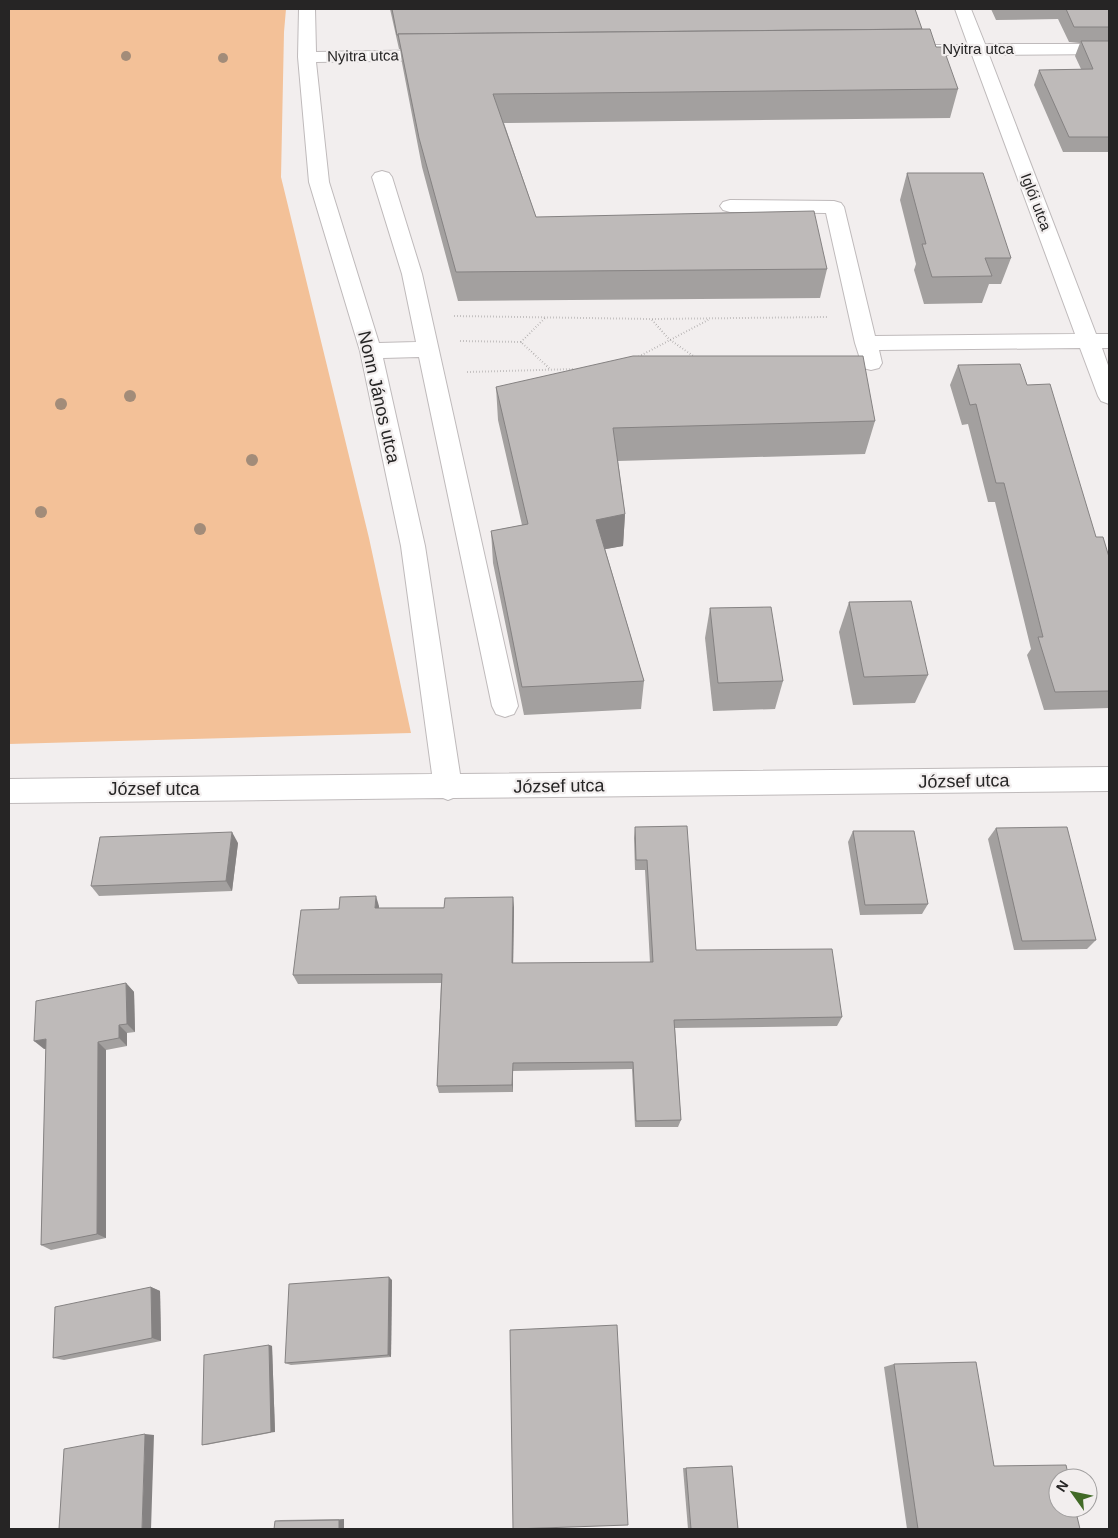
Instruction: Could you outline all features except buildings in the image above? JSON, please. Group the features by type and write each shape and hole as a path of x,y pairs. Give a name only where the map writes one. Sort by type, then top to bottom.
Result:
{"street":[{"name":"Nonn János utca","path":"308,9 307,57 319,182 371,351 412,546 448,788"},
{"name":"Iglói utca","path":"963,9 978,50 1099,342 1109,396"},
{"name":"Nyitra utca","path":"885,50 1109,49"},
{"name":"Nyitra utca","path":"307,57 456,55"},
{"path":"382,177 412,274 505,706"},
{"path":"730,206 834,207 868,353 1099,342"},
{"path":"371,351 428,345"},
{"name":"József utca","path":"9,791 448,788 1109,779"}],"path":[{"path":"421,315 651,319 860,317"},
{"path":"428,345 521,342 545,318"},
{"path":"651,319 669,339 699,360"},
{"path":"631,360 711,319"},
{"path":"521,342 551,370"},
{"path":"433,372 579,369"}],"shaded area":[{"path":"9,9 286,9 281,177 369,538 411,733 9,744"}]}
